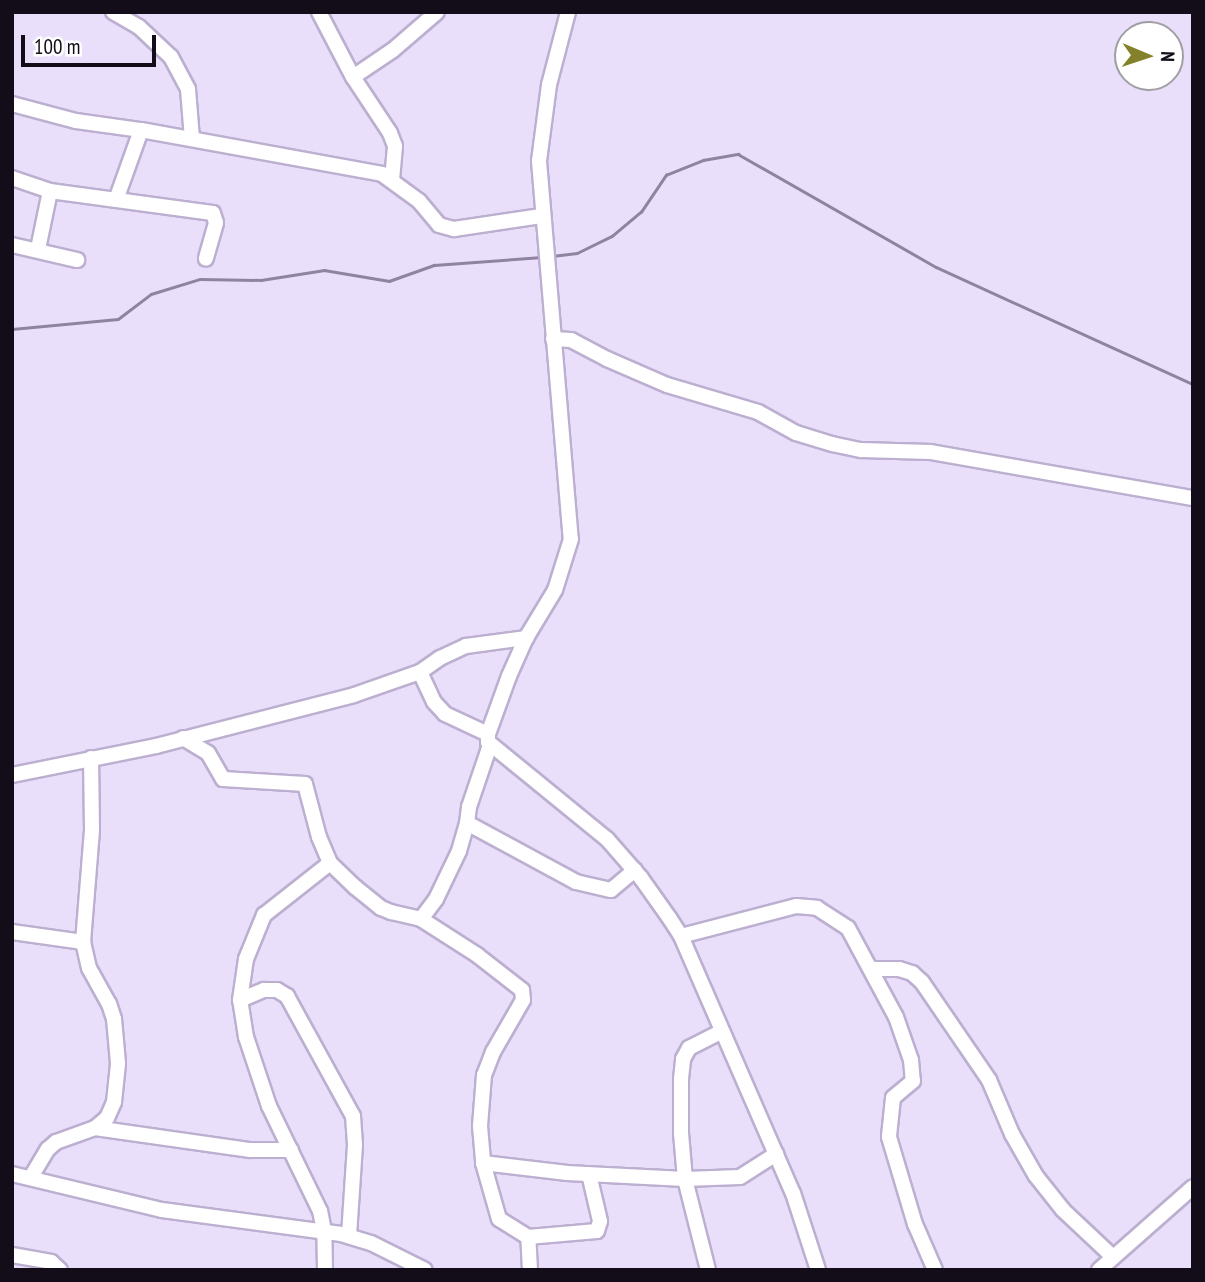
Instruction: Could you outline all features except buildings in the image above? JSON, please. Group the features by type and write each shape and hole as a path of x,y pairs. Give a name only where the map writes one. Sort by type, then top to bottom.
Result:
{"street":[{"path":"113,12 139,27 171,57 188,89 192,139"},
{"path":"319,12 353,77 395,146 392,180"},
{"path":"353,77 413,35 437,12"},
{"path":"421,919 436,899 459,851 489,740 526,638 555,590 571,539 541,216 539,161 549,85 568,12"},
{"path":"12,104 76,121 141,130 382,174 419,201 439,225 454,229 541,216"},
{"path":"116,200 141,130"},
{"path":"12,178 50,191 213,213 216,223 206,259"},
{"path":"38,249 50,191"},
{"path":"12,245 77,260"},
{"path":"553,339 571,340 667,385 758,412 796,433 832,444 861,450 931,452 1193,498"},
{"path":"12,775 183,738 354,695 419,672 466,646 526,638"},
{"path":"419,672 434,702 445,714 489,740 607,839 635,870 681,936 808,1230 818,1270"},
{"path":"183,738 208,753 223,779 305,783 319,837 331,863 381,908 421,919 522,990 523,1000 493,1052 484,1074 480,1126 483,1163 499,1219 528,1237 597,1231 600,1221 589,1174"},
{"path":"31,1177 48,1149 56,1142 95,1128 107,1118 114,1102 118,1063 109,1004 89,968 82,942 92,829 91,758"},
{"path":"467,823 576,882 611,890 635,870"},
{"path":"325,1270 324,1231 320,1211 269,1106 246,1037 240,1000 246,959 264,915 331,863"},
{"path":"681,936 807,905 848,928 896,1017 911,1060 913,1082 894,1098 889,1136 915,1224 935,1270"},
{"path":"12,932 82,942"},
{"path":"871,970 899,969 912,973 922,982 989,1080 1012,1134 1036,1176 1063,1210 1114,1258"},
{"path":"240,1000 264,990 277,990 287,996 353,1116 355,1145 349,1236"},
{"path":"708,1270 685,1179 681,1133 683,1059 689,1048 722,1031"},
{"path":"95,1128 250,1150 291,1150"},
{"path":"483,1163 589,1174 685,1179 740,1177 776,1154"},
{"path":"12,1174 153,1208 349,1236 371,1243 419,1268"},
{"path":"1099,1270 1193,1187"},
{"path":"528,1237 530,1270"},
{"path":"12,1255 51,1262 60,1270"}],"waterway":[{"path":"552,256 577,253 612,236 641,212 666,175 703,160 738,154 936,267 1193,384"},
{"path":"12,329 118,319 151,294 200,279 261,280 324,270 389,281 434,265 542,257"}]}
